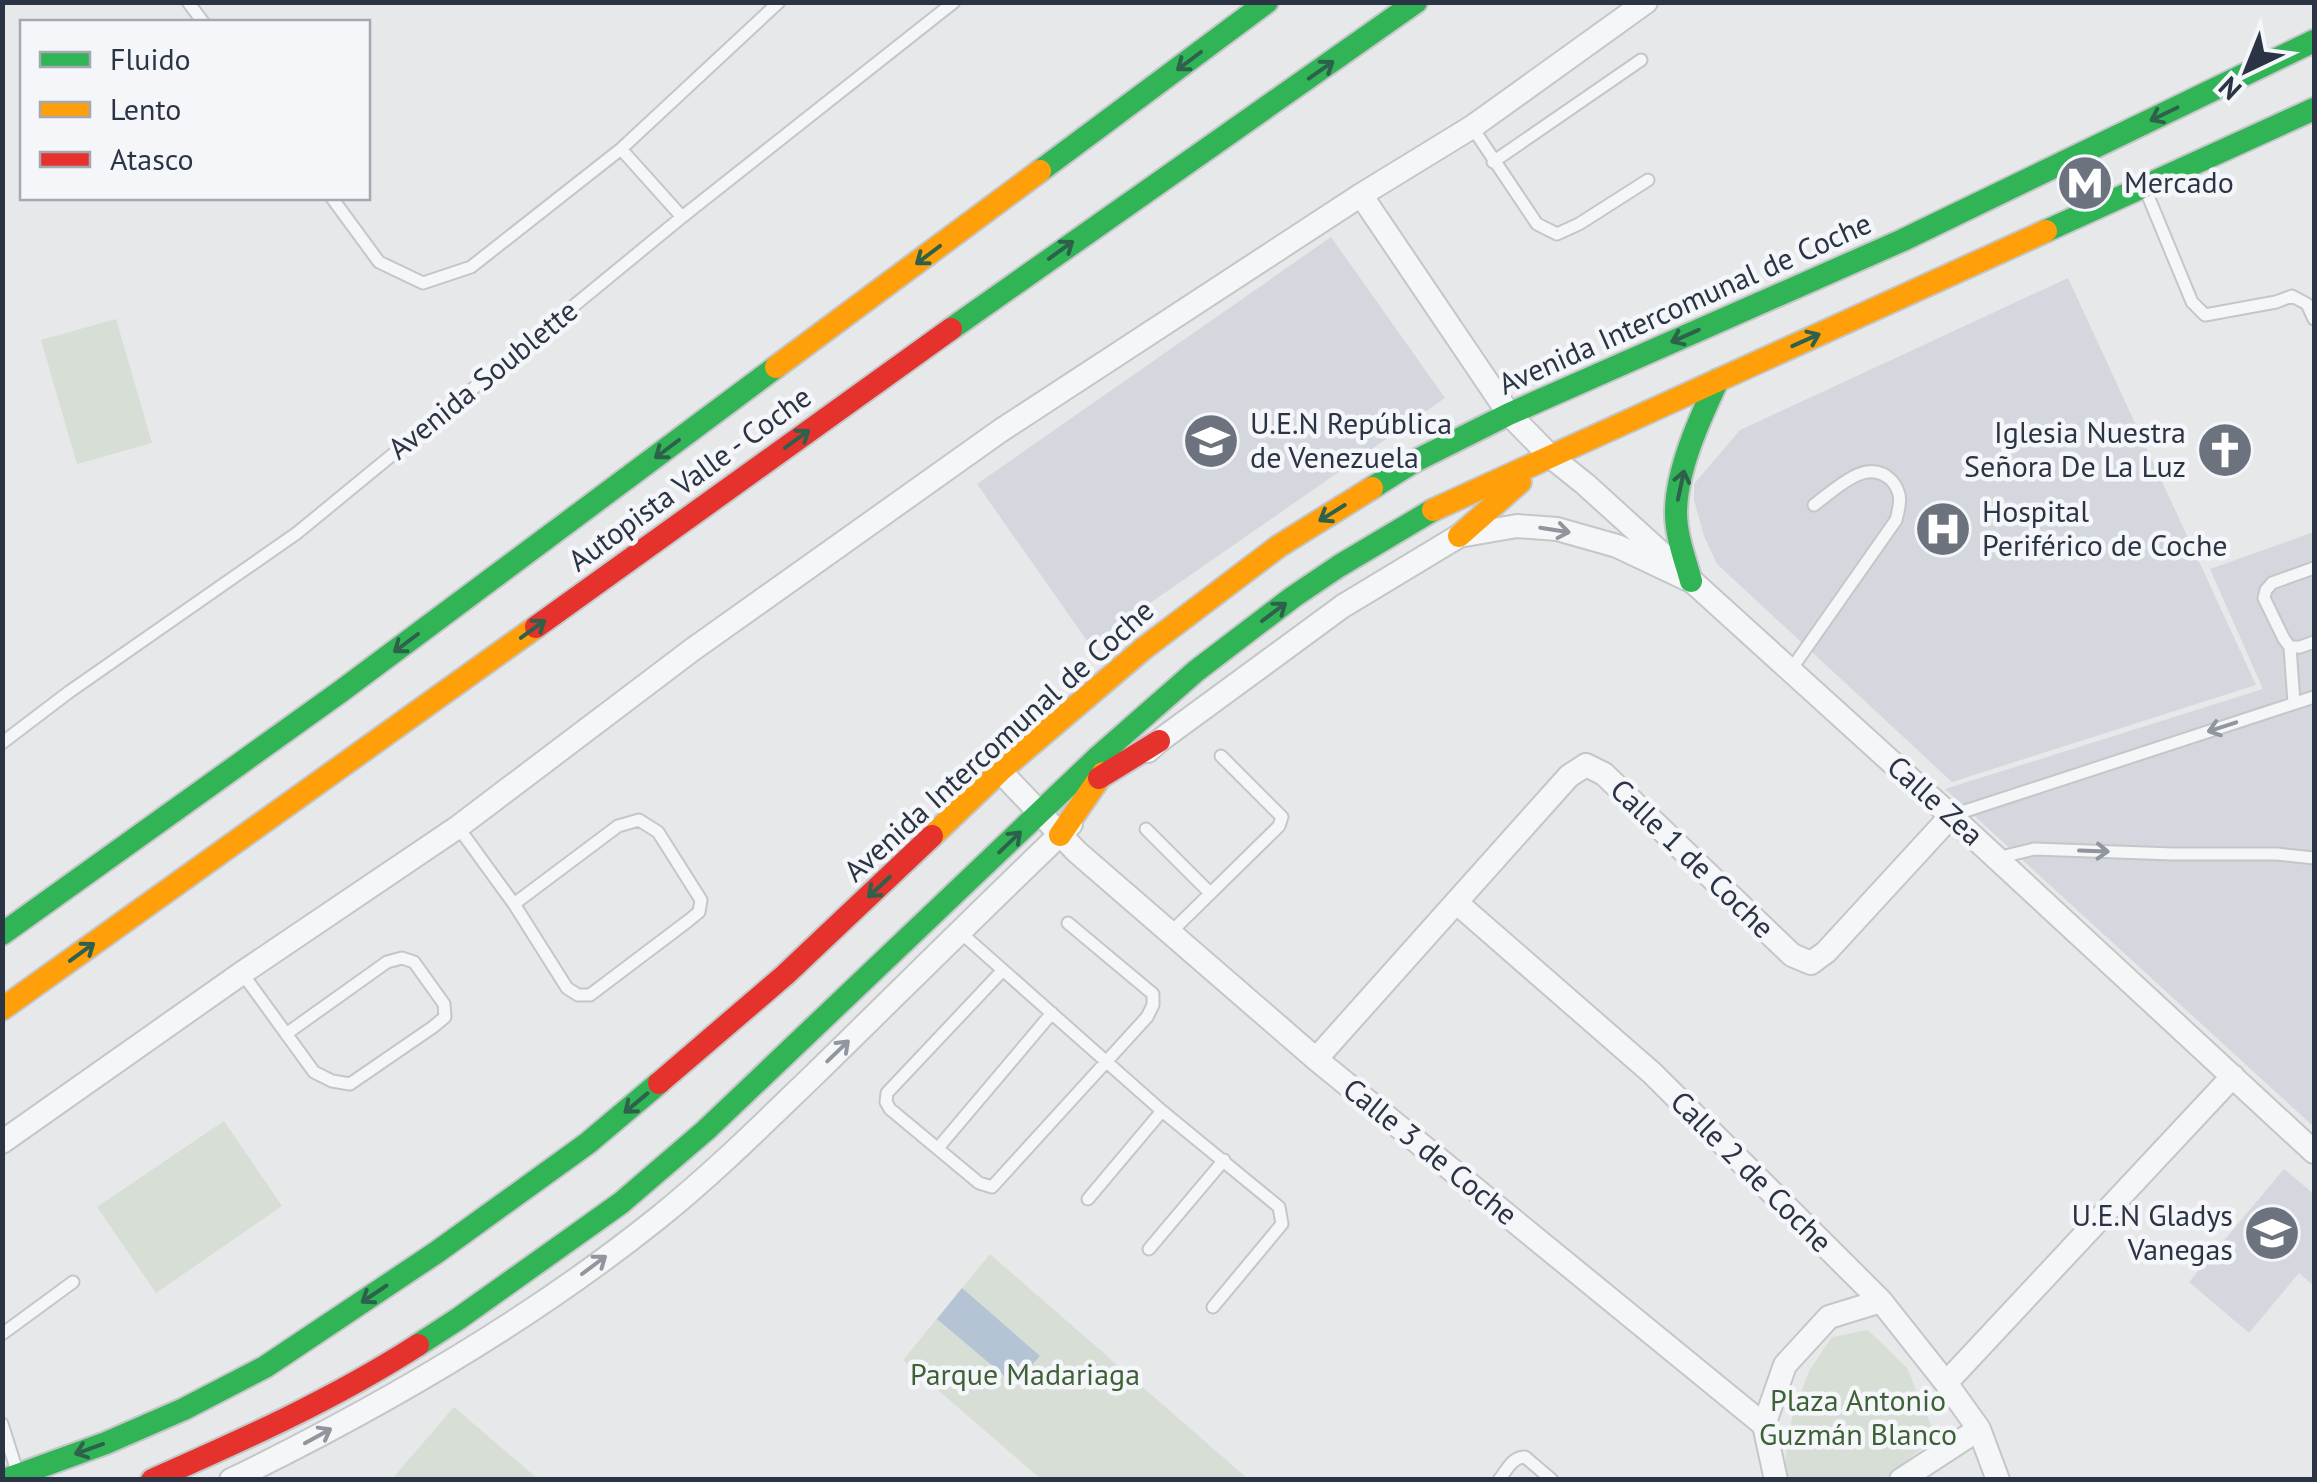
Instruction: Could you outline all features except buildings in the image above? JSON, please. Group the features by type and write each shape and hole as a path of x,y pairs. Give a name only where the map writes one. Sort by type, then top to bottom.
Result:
{"main road":[{"name":"Autopista Valle - Coche","path":"2,934 356,680 1267,2"},
{"name":"Autopista Valle - Coche","path":"2,1009 1096,225 1416,2"},
{"name":"Avenida Intercomunal de Coche","path":"11,1477 184,1409 265,1367 588,1143 784,976 1000,772 1143,649 1278,546 1415,461 1508,414 1902,240 2314,41"},
{"path":"152,1480 261,1432 372,1374 458,1319 621,1203 720,1116 1039,813 1196,671 1339,566 1439,507 2314,109"},
{"path":"1691,581 1676,512 1694,436 1718,380"},
{"path":"1459,536 1550,456"},
{"path":"1060,835 1140,722"},
{"path":"1039,813 1159,741"}],"street":[{"path":"2,1142 458,827 692,650 1000,430 1472,127 1646,2"},
{"path":"1361,195 1508,414"},
{"name":"Calle Zea","path":"1508,414 2314,1152"},
{"path":"231,1480 471,1350 660,1217 773,1114 1159,741 1343,606 1459,536 1516,526 1557,529 1617,546 1691,581"},
{"name":"Calle 1 de Coche","path":"1316,1059 1569,776 1586,765 1604,774 1792,954 1810,963 1826,952 1951,816"},
{"name":"Calle 3 de Coche","path":"1000,772 1076,852 1316,1059 1764,1425"},
{"name":"Calle 2 de Coche","path":"1457,903 1652,1074 1880,1301 1978,1429 1998,1480"},
{"path":"1946,1383 2233,1076"},
{"path":"1776,1480 1764,1425 1785,1365 1829,1317 1880,1301"},
{"path":"1901,1480 1978,1429"}],"lane":[{"path":"333,200 379,262 423,283 470,267 622,149 779,2"},
{"name":"Avenida Soublette","path":"2,743 68,692 298,533 682,217 954,2"},
{"path":"1493,162 1641,60"},
{"path":"1472,127 1537,224 1558,234 1648,180"},
{"path":"622,149 682,217"},
{"path":"2144,187 2192,302 2204,314 2292,296 2308,304 2314,319"},
{"path":"1790,671 1896,520 1901,500 1898,487 1884,473 1868,470 1850,478 1814,505"},
{"path":"2294,704 2290,647 2264,598 2272,583 2314,568"},
{"path":"2290,647 2314,642"},
{"path":"1951,816 2314,697"},
{"path":"1170,933 1279,826 1282,817 1221,756"},
{"path":"458,827 514,904 567,988 578,995 590,994 699,912 701,900 658,832 639,820 618,826 514,904"},
{"path":"1146,828 1210,893"},
{"path":"1997,858 2034,849 2314,858"},
{"path":"1004,970 888,1093 886,1102 979,1184 992,1187 1147,1018 1153,1006 1153,994 1068,923"},
{"path":"960,932 1162,1111 1278,1207 1282,1224 1213,1307"},
{"path":"242,974 286,1034 314,1072 350,1084 434,1027 445,1017 444,1004 414,962 402,958 387,962 286,1034"},
{"path":"938,1148 1052,1013"},
{"path":"1088,1198 1162,1111"},
{"path":"1149,1249 1224,1160"},
{"path":"2,1334 73,1282"},
{"path":"2,1424 11,1477"},
{"path":"1499,1480 1520,1456 1552,1480"}],"shaded area":[{"name":"U.E.N República de Venezuela","path":"1331,237 1445,398 1090,645 977,484"},
{"name":"Hospital Periférico de Coche","path":"2068,278 2256,685 1952,782 1717,564 1704,536 1694,500 1694,484 1740,430"},
{"path":"2314,532 2314,1127 1945,789 2263,689 2210,569"},
{"name":"U.E.N Gladys Vanegas","path":"2284,1169 2314,1194 2314,1286 2299,1273 2249,1333 2189,1282"}],"green space":[{"path":"116,319 152,443 77,464 41,340"},
{"path":"224,1121 282,1206 156,1293 97,1207"},
{"name":"Parque Madariaga","path":"990,1254 1248,1479 1041,1479 903,1360"},
{"name":"Plaza Antonio Guzmán Blanco","path":"1868,1330 1907,1368 1936,1437 1884,1479 1786,1480 1783,1475 1792,1417 1809,1371 1832,1337"},
{"path":"454,1407 538,1479 392,1479"}],"water":[{"path":"962,1288 1040,1356 1014,1384 937,1319"}],"traffic: fast":[{"path":"1040,171 1267,2"},
{"path":"951,329 1416,2"},
{"path":"1372,488 1415,461 1509,414 1903,240 2314,41"},
{"path":"2046,231 2314,109"},
{"path":"2,934 340,692 776,367"},
{"path":"1691,581 1678,530 1677,496 1690,445 1718,380"},
{"path":"418,1345 621,1203 706,1130 1098,757 1196,671 1293,597 1433,510"},
{"path":"4,1480 106,1443 265,1367 437,1252 588,1143 659,1083"}],"traffic: slow":[{"path":"776,367 1040,171"},
{"path":"1433,510 2046,231"},
{"path":"1459,536 1520,482"},
{"path":"932,836 1000,771 1143,649 1279,546 1372,488"},
{"path":"2,1009 536,627"},
{"path":"1060,835 1103,773"}],"traffic: jam":[{"path":"536,627 951,329"},
{"path":"1099,778 1159,741"},
{"path":"659,1083 785,975 932,836"},
{"path":"152,1480 321,1401 418,1345"}],"place":[{"name":"Mercado","path":"2085,183"},
{"name":"U.E.N República de Venezuela","path":"1211,441"},
{"name":"Iglesia Nuestra Señora De La Luz","path":"2225,450"},
{"name":"Hospital Periférico de Coche","path":"1943,529"},
{"name":"U.E.N Gladys Vanegas","path":"2272,1233"}]}
